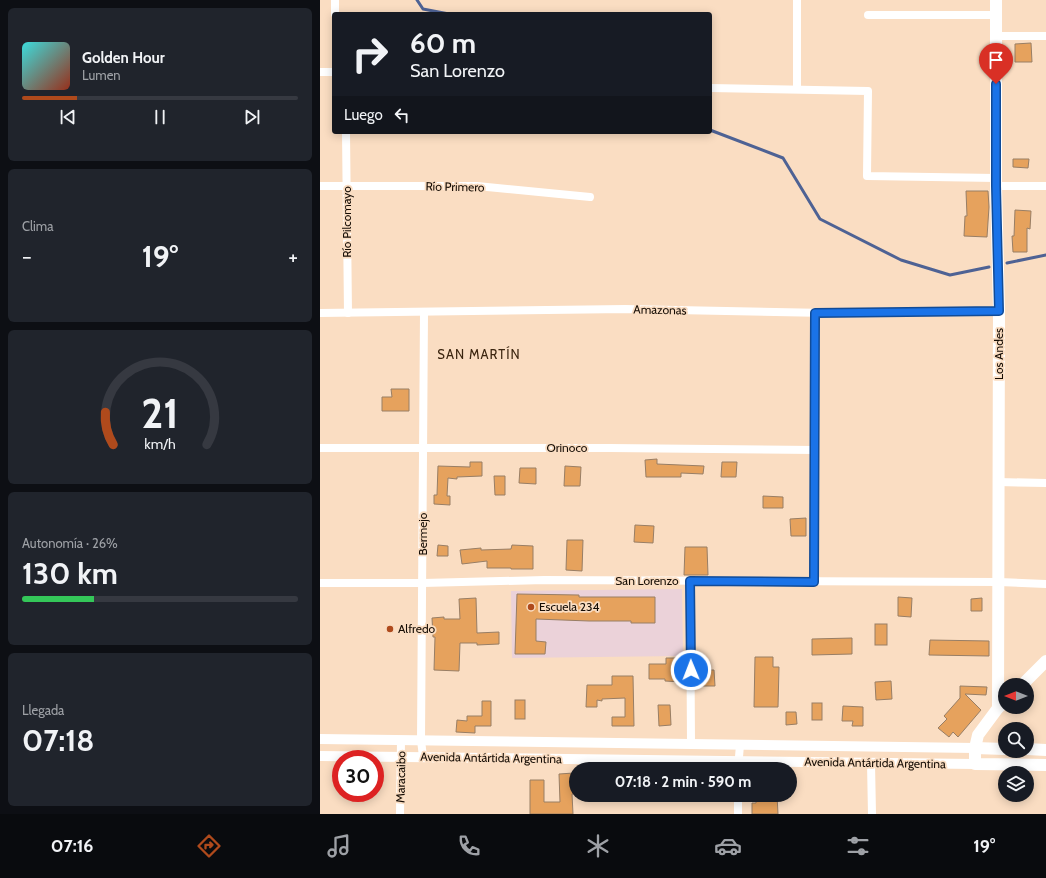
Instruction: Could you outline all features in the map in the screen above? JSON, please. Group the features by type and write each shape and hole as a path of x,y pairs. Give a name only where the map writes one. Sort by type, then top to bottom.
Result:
{"main road":[{"name":"Los Andes","path":"996,0 996,182 999,311 998,482 1001,678"},
{"path":"1029,678 1046,661"},
{"path":"975,764 975,748 978,735 998,710"},
{"name":"Avenida Antártida Argentina","path":"975,748 998,749"},
{"path":"1034,749 1046,750"},
{"name":"Avenida Antártida Argentina","path":"975,764 1046,765"}],"street":[{"path":"335,0 335,12"},
{"path":"798,0 798,89"},
{"path":"868,15 996,16"},
{"path":"996,36 1046,36"},
{"path":"320,72 332,72"},
{"path":"712,88 868,91 867,176 996,182 1046,186"},
{"name":"Río Pilcomayo","path":"346,134 348,313"},
{"name":"Río Primero","path":"320,186 477,186 590,197"},
{"name":"Amazonas","path":"320,313 625,309 815,313 999,311"},
{"name":"Bermejo","path":"423,757 421,740 424,312"},
{"path":"814,582 815,313"},
{"name":"Orinoco","path":"320,448 815,450"},
{"path":"998,482 1046,483"},
{"name":"San Lorenzo","path":"320,583 423,583 544,580 999,582 1046,584"},
{"path":"690,581 691,744"},
{"name":"Avenida Antártida Argentina","path":"320,739 975,748"},
{"name":"Maracaibo","path":"400,814 401,740"},
{"path":"739,762 740,745"},
{"name":"Avenida Antártida Argentina","path":"320,756 620,762"},
{"path":"871,763 872,814"},
{"name":"Avenida Antártida Argentina","path":"797,764 975,764"},
{"path":"738,802 738,814"}],"shaded area":[{"path":"682,589 683,656 512,658 511,591"}],"building":[{"path":"1031,43 1032,62 1015,62 1015,44"},
{"path":"1013,159 1029,159 1028,168 1013,167"},
{"path":"966,191 988,191 989,207 987,237 964,236 965,216 967,216"},
{"path":"1015,210 1031,211 1030,229 1027,228 1027,252 1013,252 1012,236 1014,236"},
{"path":"391,389 409,389 409,411 382,411 382,397 392,397"},
{"path":"657,459 657,464 704,466 703,474 681,473 681,477 646,477 645,460"},
{"path":"470,462 482,462 482,476 457,477 457,479 448,478 447,496 450,496 450,505 434,504 434,495 437,495 438,466 470,467"},
{"path":"722,462 737,462 736,477 721,477"},
{"path":"565,466 581,467 580,486 564,486"},
{"path":"520,468 536,468 536,484 519,483"},
{"path":"494,476 505,476 505,495 495,495"},
{"path":"763,496 783,497 783,508 763,508"},
{"path":"806,518 806,536 791,536 790,519"},
{"path":"635,525 654,526 653,543 634,542"},
{"path":"567,540 583,540 582,571 566,570"},
{"path":"438,545 448,546 448,556 437,556"},
{"path":"512,545 533,546 533,569 487,568 487,561 462,564 460,550 481,548 481,550 511,549"},
{"path":"685,547 707,547 708,575 684,575"},
{"path":"517,594 579,595 579,597 655,597 655,623 536,619 536,641 546,642 545,654 515,654"},
{"path":"898,597 912,598 911,617 898,616"},
{"path":"476,598 477,633 499,632 499,644 477,645 477,643 460,643 459,671 434,670 435,637 433,637 432,618 444,617 444,619 460,619 459,599"},
{"path":"982,598 982,611 971,611 971,599"},
{"path":"875,624 887,624 887,645 875,645"},
{"path":"852,638 852,654 812,655 812,639"},
{"path":"930,640 989,641 989,656 929,655"},
{"path":"755,657 773,657 773,667 779,667 778,707 754,707"},
{"path":"666,658 683,658 682,682 665,681 665,679 649,679 649,664 666,664"},
{"path":"701,670 714,670 715,686 701,686"},
{"path":"612,676 633,676 634,726 612,726 612,717 625,717 625,698 602,699 602,701 597,700 597,707 586,707 587,685 612,685"},
{"path":"891,681 892,699 876,700 875,682"},
{"path":"960,686 987,687 986,695 965,694 981,710 958,737 953,732 949,737 938,728 947,719 944,716 960,698"},
{"path":"515,700 525,700 525,719 515,719"},
{"path":"482,701 491,701 491,726 475,726 475,733 456,732 457,720 467,721 467,716 482,716"},
{"path":"812,703 822,703 822,720 812,720"},
{"path":"658,705 670,705 671,725 659,726"},
{"path":"843,706 863,707 863,726 852,726 853,721 842,721"},
{"path":"786,712 796,712 797,724 786,725"},
{"path":"569,773 569,802 572,802 573,814 530,814 530,780 544,780 544,802 560,802 559,774"},
{"path":"777,802 778,814 752,814 752,803"}],"waterway":[{"path":"417,0 423,9 439,12"},
{"path":"712,131 783,158 820,219 901,260 950,275 989,267"},
{"path":"1007,263 1046,255"}],"place":[{"name":"Escuela 234","path":"531,607"},
{"name":"Alfredo","path":"390,629"}],"district":[{"name":"SAN MARTÍN","path":"479,354"}],"route":[{"path":"691,670 690,581 814,582 815,313 999,311 996,186 996,84"}]}
